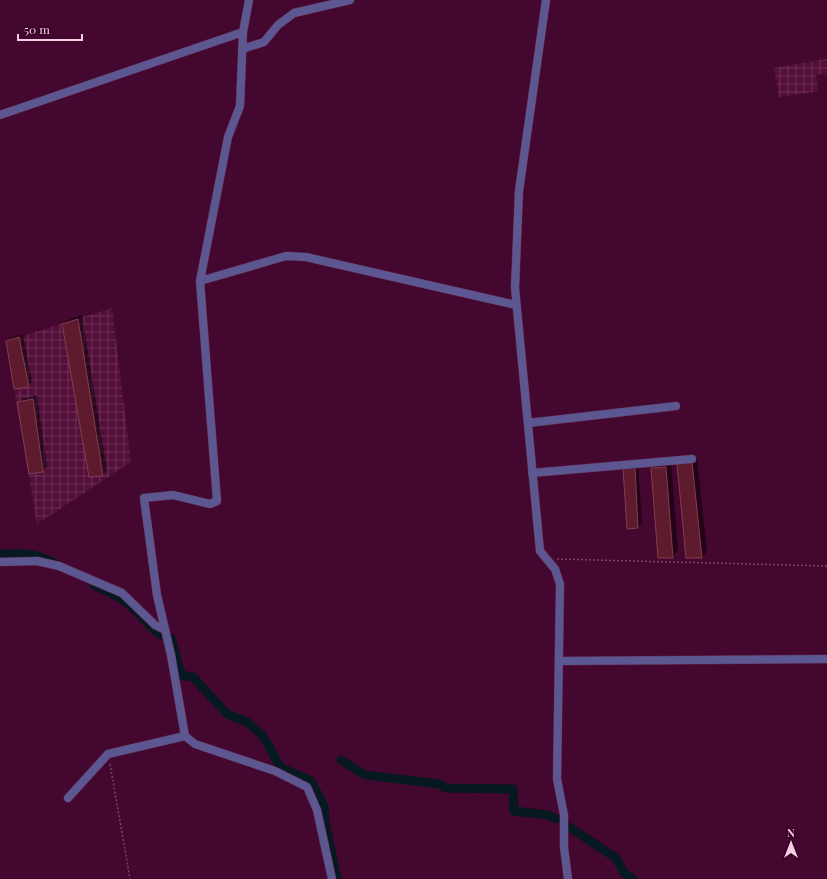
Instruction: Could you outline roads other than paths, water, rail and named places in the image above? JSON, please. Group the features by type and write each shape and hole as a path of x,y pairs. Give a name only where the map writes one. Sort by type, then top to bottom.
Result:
{"street":[{"path":"248,0 243,32 240,106 228,136 200,280 217,501 210,504 173,494 144,498 157,595 185,736 195,744 275,771 307,787 317,810 332,879"},
{"path":"242,50 264,42 278,25 294,13 350,0"},
{"path":"546,0 519,192 515,288 540,551 555,569 560,584 557,779 564,815 564,847 568,879"},
{"path":"0,116 243,32"},
{"path":"200,280 286,256 306,257 516,305"},
{"path":"528,423 676,406"},
{"path":"532,472 692,459"},
{"path":"0,562 37,561 59,566 122,593 155,625 165,630"},
{"path":"560,661 827,659"},
{"path":"68,798 108,754 185,736"}],"waterway":[{"path":"0,554 37,556 59,566"},
{"path":"94,585 125,602 161,635"},
{"path":"171,638 181,675 193,677 227,714 247,722 263,736 281,768 311,781 324,806 325,823 337,879"},
{"path":"341,760 365,775 439,784 446,788 513,789 514,811 548,815 556,819"},
{"path":"569,827 616,858 624,873 633,879"}]}
